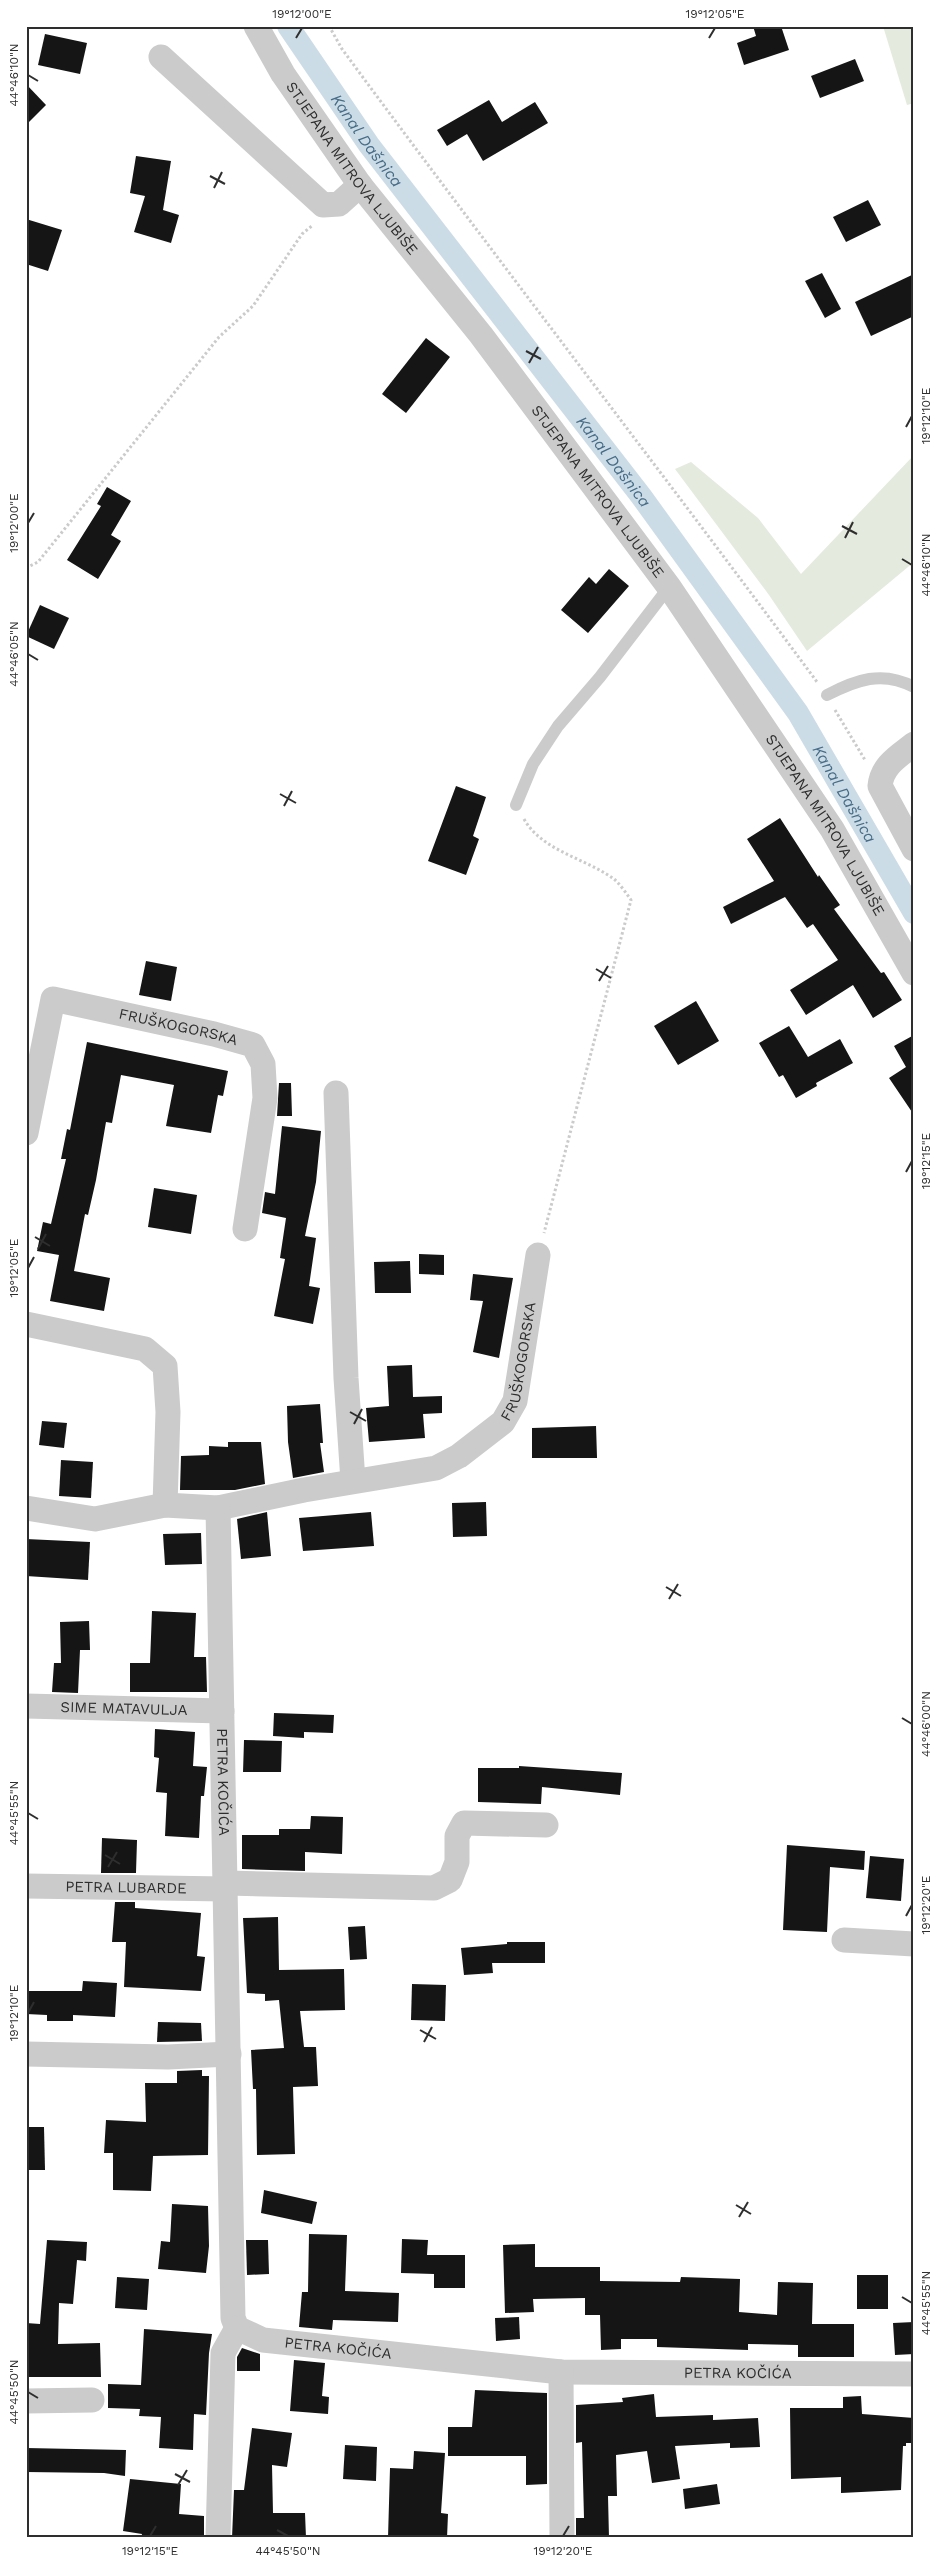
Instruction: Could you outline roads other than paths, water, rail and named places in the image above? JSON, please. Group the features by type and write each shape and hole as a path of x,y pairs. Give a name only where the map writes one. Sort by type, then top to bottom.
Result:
{"street":[{"name":"STJEPANA MITROVA LJUBIŠE","path":"256,26 283,74 360,185 480,336 669,587 832,829 914,973"},
{"path":"161,57 323,205 339,204 360,185"},
{"path":"914,744 886,766 881,776 880,786 914,849"},
{"name":"FRUŠKOGORSKA","path":"26,1132 53,998 214,1034 253,1045 263,1064 265,1098 245,1229"},
{"path":"336,1093 346,1378 353,1482"},
{"name":"FRUŠKOGORSKA","path":"26,1508 95,1519 165,1505 218,1508 436,1468 459,1456 503,1422 515,1401 538,1255"},
{"path":"26,1324 145,1349 165,1366 168,1412 165,1505"},
{"name":"PETRA KOČIĆA","path":"218,1508 233,2318 237,2328 263,2340 561,2372 914,2374"},
{"name":"SIME MATAVULJA","path":"26,1706 222,1711"},
{"name":"PETRA LUBARDE","path":"26,1886 434,1888 450,1880 457,1862 457,1836 464,1823 546,1825"},
{"path":"844,1940 914,1944"},
{"path":"26,2054 159,2056 229,2054"},
{"path":"218,2538 223,2353 237,2328"},
{"path":"561,2372 562,2538"},
{"path":"26,2401 92,2400"}],"lane":[{"path":"516,805 533,764 558,726 600,677 669,587"},
{"path":"827,695 853,682 871,677 887,678 914,687"}],"waterway":[{"name":"Kanal Dašnica","path":"288,26 369,145 641,496 798,713 914,913"}]}
